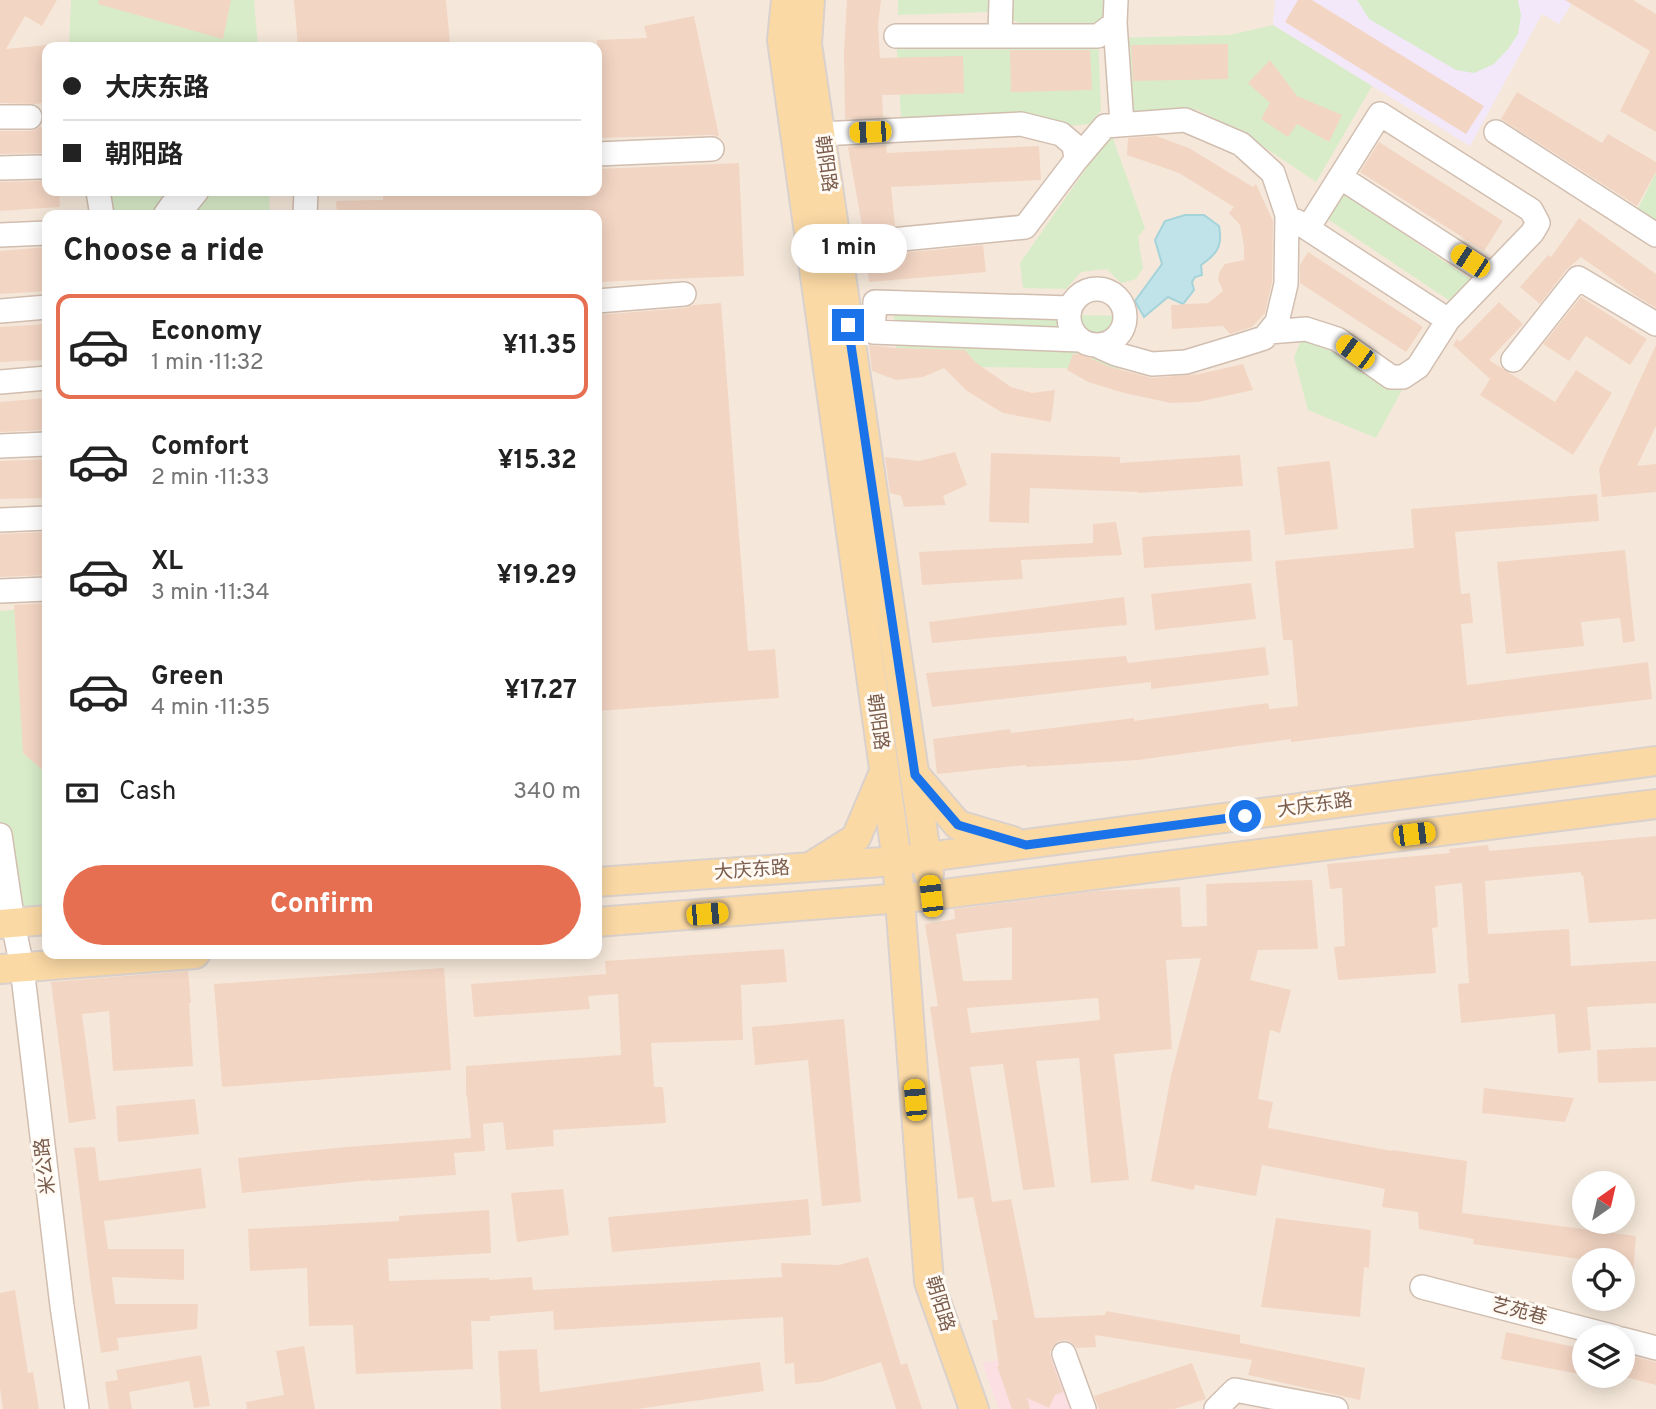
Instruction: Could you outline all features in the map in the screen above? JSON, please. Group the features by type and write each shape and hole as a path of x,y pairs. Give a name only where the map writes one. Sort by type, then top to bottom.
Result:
{"main road":[{"name":"朝阳路","path":"786,0 782,40 897,861 929,1282 974,1409"},
{"name":"朝阳路","path":"810,0 807,44 931,896"},
{"name":"大庆东路","path":"602,882 927,858 1656,761"},
{"path":"809,867 856,838 884,772"},
{"path":"915,775 958,825 1026,845"},
{"name":"大庆东路","path":"602,922 931,896 1656,804"},
{"path":"903,945 931,896"},
{"path":"6,923 42,920"},
{"path":"11,968 129,959"}],"street":[{"path":"1000,36 1001,0"},
{"path":"897,36 1098,36 1116,11"},
{"path":"1116,11 1122,124"},
{"path":"1269,332 1306,329 1337,339 1391,377 1403,377 1418,367 1448,320 1532,233 1538,223 1531,210 1380,114 1308,228"},
{"path":"0,117 30,117"},
{"path":"871,242 1025,227 1105,126 1185,120 1241,144 1273,173 1287,215 1286,284 1277,322 1264,338 1186,362 1153,364 1116,354 1089,343 1070,327 1070,308 1075,300 1082,293 1100,289 1117,297 1126,314 1122,332 1107,344 1089,343 873,332 875,302 1070,308"},
{"path":"820,134 1021,124 1061,134 1074,145 1076,160"},
{"path":"1496,132 1656,235"},
{"path":"602,154 712,149"},
{"path":"0,168 41,167"},
{"path":"1340,177 1491,275"},
{"path":"182,210 193,196"},
{"path":"1287,215 1448,320"},
{"path":"0,236 42,233"},
{"path":"1513,360 1578,278 1656,324"},
{"path":"602,301 684,294"},
{"path":"0,311 42,307"},
{"path":"0,382 42,378"},
{"path":"0,446 42,444"},
{"path":"0,520 42,517"},
{"path":"0,591 42,589"},
{"name":"米公路","path":"0,835 11,968 77,1409"},
{"name":"艺苑巷","path":"1422,1287 1572,1326"},
{"path":"1635,1342 1656,1348"},
{"path":"1064,1354 1084,1409"},
{"path":"1216,1409 1236,1390 1336,1409"}],"shaded area":[{"path":"0,0 1656,0 1656,1409 0,1409"},
{"path":"1275,0 1574,0 1559,24 1542,14 1470,146 1273,25"},
{"path":"1071,1353 1090,1409 999,1409 982,1363 1030,1354"}],"green space":[{"path":"71,0 254,0 258,42 69,42"},
{"path":"898,0 989,0 989,12 898,15"},
{"path":"1009,0 1106,0 1105,24 1096,29 1023,26 1009,17"},
{"path":"1357,0 1518,0 1521,15 1518,34 1508,49 1494,64 1474,73 1456,70 1369,19"},
{"path":"1273,25 1372,86 1316,182 1243,133 1198,110 1116,115 1110,38 1230,35"},
{"path":"896,36 1098,36 1101,110 1091,124 1060,127 1025,119 901,118"},
{"path":"1111,133 1145,228 1138,237 1143,268 1136,279 1121,283 1107,269 1081,272 1066,289 1023,288 1020,263"},
{"path":"1656,173 1656,235 1632,220"},
{"path":"1340,191 1472,280 1453,303 1323,216"},
{"path":"84,196 269,196 270,210 87,210"},
{"path":"894,311 1124,316 1129,369 897,366"},
{"path":"1306,329 1409,377 1376,438 1308,410 1294,357"},
{"path":"42,607 42,920 13,923 0,835 0,611"}],"water":[{"path":"1185,215 1204,215 1219,226 1218,249 1201,265 1202,275 1195,277 1192,282 1194,290 1183,304 1168,297 1144,317 1135,301 1162,264 1155,240 1165,221"}],"building":[{"path":"0,0 57,0 42,26 25,16 6,49 42,45 42,103 0,103"},
{"path":"99,0 231,0 223,39 98,4"},
{"path":"294,0 446,0 450,42 298,42"},
{"path":"847,0 881,0 878,25 880,58 963,56 964,93 882,95 883,117 845,119 844,52"},
{"path":"1298,0 1312,0 1484,106 1466,134 1285,22"},
{"path":"1565,0 1633,0 1656,14 1656,132 1620,111 1650,51"},
{"path":"694,16 719,136 602,138 602,42 597,40 647,38 644,26"},
{"path":"1228,44 1228,79 1133,81 1131,45"},
{"path":"1010,50 1090,50 1092,90 1011,92"},
{"path":"1270,60 1297,96 1342,115 1329,142 1297,124 1288,137 1261,119 1270,103 1248,83"},
{"path":"1517,92 1602,143 1608,134 1656,162 1656,172 1637,206 1501,119"},
{"path":"41,126 42,153 0,154 0,131 31,131"},
{"path":"1156,136 1189,148 1253,187 1256,184 1273,221 1272,282 1265,313 1252,327 1230,334 1223,326 1172,329 1171,305 1208,303 1223,291 1218,279 1220,271 1225,264 1244,260 1244,246 1240,225 1229,213 1234,207 1179,173 1127,155 1128,138"},
{"path":"1379,142 1503,221 1484,251 1360,172"},
{"path":"886,145 887,153 1039,146 1041,180 891,187 895,226 863,231 848,147"},
{"path":"739,163 744,276 602,282 602,210 337,210 336,201 383,200 383,196 602,196 602,169"},
{"path":"41,181 42,196 59,196 60,207 0,211 0,182"},
{"path":"1579,218 1656,274 1656,308 1581,257 1567,269 1540,304 1520,287 1548,255 1551,257"},
{"path":"983,245 986,272 869,282 866,255"},
{"path":"42,247 42,291 0,294 0,251"},
{"path":"1308,252 1423,327 1406,352 1300,283 1300,265"},
{"path":"1581,297 1647,339 1630,365 1586,336 1569,361 1543,344"},
{"path":"1499,302 1523,324 1489,360 1555,402 1576,370 1612,393 1573,455 1480,395 1490,379 1453,345 1457,339 1460,342"},
{"path":"721,303 748,651 775,649 779,698 602,711 602,315 685,308"},
{"path":"42,324 42,360 0,362 0,327"},
{"path":"869,345 965,350 975,362 1011,387 1032,393 1055,390 1051,422 1003,413 967,391 944,368 923,377 896,380 872,371"},
{"path":"1656,345 1656,426 1637,466 1656,464 1656,492 1602,497 1599,469"},
{"path":"1086,353 1092,359 1110,367 1152,378 1199,374 1243,364 1253,390 1198,402 1171,403 1124,393 1088,382 1067,370 1073,354"},
{"path":"42,398 42,430 0,432 0,402"},
{"path":"955,452 967,485 943,496 946,505 904,507 901,496 890,493 885,457 919,461"},
{"path":"991,453 1120,457 1120,463 1240,455 1243,486 1138,493 1030,488 1029,523 989,522"},
{"path":"42,459 42,498 0,499 0,461"},
{"path":"1330,461 1338,529 1285,535 1277,467"},
{"path":"1597,494 1599,521 1455,532 1461,594 1470,593 1473,623 1461,624 1467,685 1648,662 1652,699 1291,742 1291,739 1138,760 1026,765 937,774 933,739 1010,729 1011,733 1134,718 1134,721 1268,703 1269,709 1298,706 1292,640 1283,640 1275,561 1414,548 1411,509"},
{"path":"1116,522 1122,555 1021,560 1023,579 922,585 919,552 1093,543 1093,524"},
{"path":"1250,530 1252,561 1144,568 1142,537"},
{"path":"42,532 42,575 0,577 0,534"},
{"path":"1625,550 1635,641 1623,643 1620,618 1581,622 1584,646 1506,654 1497,562"},
{"path":"1251,583 1256,619 1155,630 1151,594"},
{"path":"1124,597 1127,625 932,643 929,622"},
{"path":"42,603 42,770 23,753 14,605"},
{"path":"1265,647 1269,675 1151,689 1151,682 932,707 926,673 1126,656 1128,663"},
{"path":"1656,836 1656,919 1589,923 1581,872 1485,881 1488,934 1569,929 1571,966 1656,961 1656,1003 1587,1007 1591,1050 1558,1053 1555,1014 1461,1023 1458,984 1469,983 1462,883 1435,886 1438,927 1432,928 1436,973 1338,980 1334,947 1345,946 1342,888 1330,889 1327,864 1450,853 1449,849 1488,845 1489,851"},
{"path":"1312,880 1318,949 1258,950 1250,980 1291,990 1280,1033 1270,1030 1258,1099 1273,1102 1268,1128 1392,1151 1467,1161 1462,1213 1572,1228 1572,1234 1636,1236 1635,1249 1572,1248 1572,1258 1473,1244 1474,1239 1419,1229 1418,1212 1382,1207 1385,1189 1262,1165 1256,1196 1195,1185 1194,1190 1151,1181 1171,1076 1201,958 1166,960 1172,1049 1114,1054 1129,1180 1091,1183 1079,1058 1036,1061 1055,1187 1023,1190 1003,1064 970,1067 992,1202 1011,1199 1035,1318 1105,1315 1106,1311 1240,1335 1240,1343 1365,1368 1360,1400 1248,1375 1252,1360 1095,1335 1096,1347 1077,1348 1066,1340 1053,1346 1051,1359 1063,1392 1055,1395 1049,1408 1027,1398 1030,1409 1012,1409 997,1366 992,1320 998,1320 973,1197 958,1199 930,1007 938,1006 925,924 955,919 954,909 1096,891 1180,887 1182,927 1207,926 1206,884","holes":["1012,927 1012,980 963,981 956,934","1098,998 1100,1020 971,1033 967,1008"]},
{"path":"784,949 787,982 741,985 743,1040 651,1043 654,1087 663,1087 666,1123 553,1130 554,1146 506,1150 503,1122 483,1124 485,1151 454,1153 456,1175 371,1180 242,1193 238,1158 471,1138 466,1066 621,1055 618,994 588,996 590,1009 474,1017 471,984 606,974 605,961"},
{"path":"444,968 451,1070 222,1087 214,984"},
{"path":"188,971 193,1066 113,1071 109,1011 82,1014 96,1119 69,1123 51,982"},
{"path":"844,1019 861,1202 822,1206 808,1060 755,1065 752,1027"},
{"path":"1656,1047 1656,1081 1598,1083 1597,1050"},
{"path":"1484,1088 1574,1098 1565,1122 1482,1113"},
{"path":"195,1099 199,1134 118,1142 116,1106"},
{"path":"95,1147 99,1181 201,1168 206,1208 104,1221 108,1249 184,1249 184,1280 112,1277 115,1304 198,1304 197,1329 117,1338 119,1350 101,1353 74,1148"},
{"path":"563,1189 569,1235 517,1242 511,1193"},
{"path":"808,1199 811,1235 612,1252 608,1217"},
{"path":"489,1210 491,1253 388,1259 389,1281 532,1277 533,1290 782,1277 781,1263 839,1265 868,1257 901,1365 907,1363 922,1409 896,1409 881,1362 821,1382 795,1384 794,1363 785,1364 783,1317 554,1330 553,1311 490,1316 490,1321 471,1321 473,1369 356,1374 353,1325 309,1326 307,1268 250,1271 248,1229 399,1221 399,1216"},
{"path":"1276,1218 1371,1230 1369,1268 1364,1267 1360,1317 1261,1307"},
{"path":"15,1290 28,1373 33,1372 39,1409 3,1409 0,1388 0,1293"},
{"path":"1506,1332 1572,1346 1572,1373 1501,1359"},
{"path":"304,1346 315,1409 247,1409 246,1402 284,1395 276,1351"},
{"path":"537,1349 540,1392 760,1362 764,1391 637,1409 501,1409 498,1351"},
{"path":"201,1355 210,1406 194,1408 189,1381 129,1392 132,1409 109,1409 105,1382 118,1380 116,1370"},
{"path":"1635,1357 1656,1362 1656,1385 1635,1379"},
{"path":"1192,1363 1206,1399 1174,1409 1099,1409 1094,1396"}],"route":[{"path":"848,325 915,775 958,825 1026,845 1245,816"}]}
